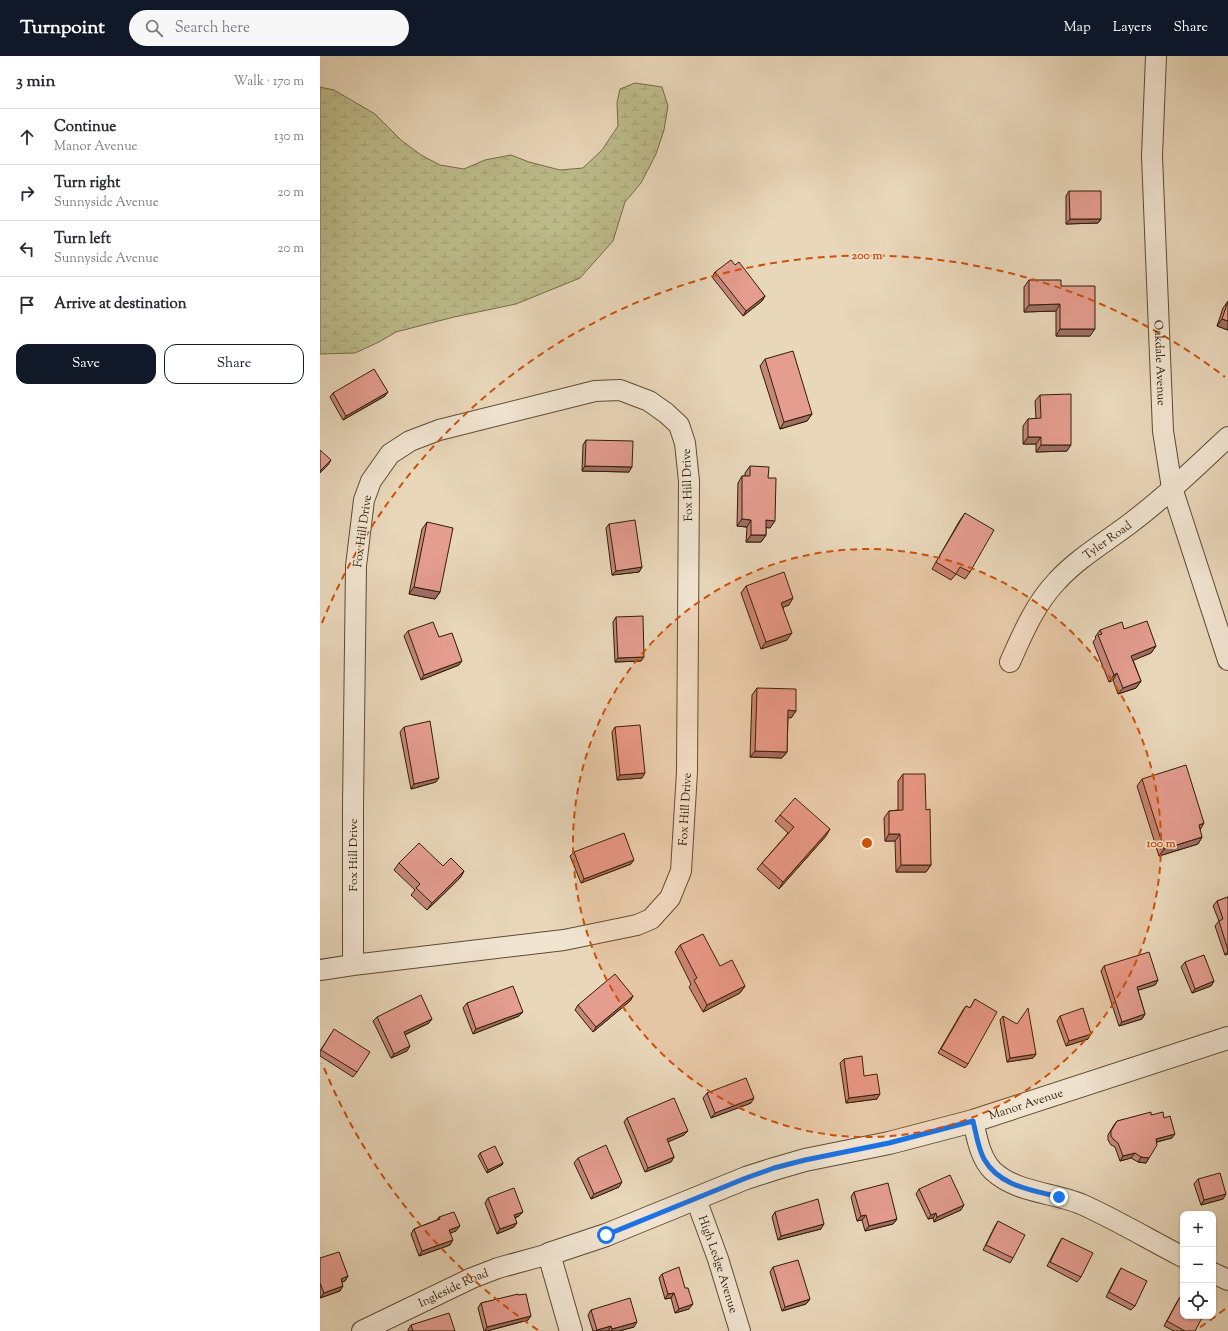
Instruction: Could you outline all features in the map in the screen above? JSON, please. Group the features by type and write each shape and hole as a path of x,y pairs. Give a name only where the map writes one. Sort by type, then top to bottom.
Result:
{"street":[{"name":"Oakdale Avenue","path":"1156,56 1152,156 1163,431 1172,488 1228,660"},
{"name":"Fox Hill Drive","path":"320,970 564,940 637,925 651,919 670,898 681,871 687,772 689,481 685,443 678,425 666,413 649,401 620,390 595,391 439,430 410,441 390,454 371,480 364,500 356,566 353,965"},
{"name":"Tyler Road","path":"1010,662 1036,608 1057,581 1094,548 1129,524 1172,488 1228,437"},
{"name":"Manor Avenue","path":"549,1254 606,1235 774,1168 896,1141 973,1121 1228,1038"},
{"path":"973,1121 984,1159 993,1171 1006,1181 1023,1188 1080,1204 1180,1255"},
{"name":"High Ledge Avenue","path":"696,1199 718,1259 740,1331"},
{"path":"549,1254 571,1331"},
{"name":"Ingleside Road","path":"362,1331 383,1326 472,1278 498,1268 549,1254"},
{"path":"1216,1274 1228,1280"}],"green space":[{"path":"635,83 662,87 668,106 664,130 656,154 641,183 625,202 613,241 580,278 516,304 454,317 396,332 355,353 320,354 320,87 334,90 375,114 401,140 421,155 440,165 464,169 485,160 511,155 529,162 560,170 583,168 602,150 618,126 617,103 620,89"}],"building":[{"path":"1069,191 1101,191 1101,219 1070,219"},
{"path":"731,260 735,265 739,262 765,296 746,311 715,272"},
{"path":"1029,280 1061,280 1061,286 1095,286 1095,329 1060,329 1060,304 1029,305"},
{"path":"1228,301 1228,321 1222,319"},
{"path":"793,351 812,414 784,422 765,359"},
{"path":"374,369 388,392 346,416 333,393"},
{"path":"1071,394 1071,445 1041,445 1041,437 1028,437 1028,419 1041,418 1040,395"},
{"path":"586,440 633,441 632,467 585,466"},
{"path":"320,450 331,460 320,471"},
{"path":"750,466 769,467 768,478 776,478 775,521 766,520 766,535 751,535 751,520 742,519 742,476 750,476"},
{"path":"965,513 994,530 970,572 960,567 956,574 936,562"},
{"path":"635,520 642,567 616,571 609,524"},
{"path":"427,522 453,528 440,592 414,587"},
{"path":"784,572 793,598 781,603 792,633 766,642 746,586"},
{"path":"643,616 644,657 618,658 616,617"},
{"path":"1147,621 1156,646 1131,656 1141,681 1123,688 1117,673 1114,675 1098,635 1102,634 1100,630 1122,622 1124,629"},
{"path":"433,622 439,637 452,633 462,661 424,675 408,631"},
{"path":"757,688 796,689 796,711 788,710 787,752 755,751"},
{"path":"430,721 439,778 414,784 404,727"},
{"path":"640,725 645,773 620,775 615,727"},
{"path":"1186,765 1204,823 1199,825 1202,837 1164,849 1142,779"},
{"path":"903,774 925,774 926,810 930,809 931,865 901,865 900,834 889,834 889,811 903,810"},
{"path":"795,798 830,829 783,882 762,863 794,827 780,815"},
{"path":"624,833 634,860 584,879 574,852"},
{"path":"419,843 443,866 451,858 464,871 432,903 416,888 420,884 399,863"},
{"path":"1228,897 1228,950 1219,921 1223,919 1217,901"},
{"path":"703,934 720,966 732,960 745,986 707,1005 694,980 697,978 680,945"},
{"path":"1149,952 1158,980 1137,987 1145,1014 1122,1022 1104,966"},
{"path":"1204,955 1214,981 1195,989 1185,962"},
{"path":"615,974 633,996 596,1027 578,1005"},
{"path":"513,986 523,1012 476,1029 467,1003"},
{"path":"421,995 432,1019 404,1032 410,1046 394,1054 377,1017"},
{"path":"975,999 997,1012 968,1064 941,1049 966,1006 970,1008"},
{"path":"1028,1008 1036,1054 1010,1058 1003,1016 1017,1024"},
{"path":"1083,1008 1091,1034 1069,1041 1060,1016"},
{"path":"334,1029 370,1052 357,1072 321,1050"},
{"path":"862,1056 864,1076 877,1074 880,1094 849,1098 844,1059"},
{"path":"746,1078 754,1098 715,1113 707,1093"},
{"path":"674,1098 688,1131 667,1139 674,1157 648,1168 627,1118"},
{"path":"1151,1112 1151,1115 1163,1112 1164,1118 1170,1116 1175,1134 1156,1139 1157,1145 1149,1158 1141,1157 1135,1153 1123,1156 1118,1143 1111,1136 1111,1131 1117,1121"},
{"path":"606,1145 622,1182 594,1194 578,1158"},
{"path":"495,1146 503,1163 488,1170 480,1153"},
{"path":"1220,1173 1226,1194 1204,1200 1198,1179"},
{"path":"950,1175 964,1205 937,1217 936,1213 931,1215 919,1189"},
{"path":"888,1183 897,1219 869,1226 866,1215 861,1216 854,1192"},
{"path":"514,1188 523,1212 514,1215 517,1223 500,1229 488,1198"},
{"path":"818,1199 824,1224 781,1236 775,1212"},
{"path":"454,1212 460,1226 449,1230 453,1240 422,1251 414,1229 440,1219 439,1217"},
{"path":"998,1221 1025,1235 1013,1258 986,1245"},
{"path":"1062,1238 1093,1253 1081,1277 1050,1262"},
{"path":"339,1252 348,1276 341,1279 343,1286 324,1293 320,1283 320,1258"},
{"path":"798,1260 810,1299 785,1307 773,1267"},
{"path":"679,1267 685,1288 688,1288 693,1304 679,1309 674,1293 668,1294 662,1274"},
{"path":"1121,1268 1147,1281 1135,1306 1109,1292"},
{"path":"518,1294 526,1294 531,1316 487,1327 481,1303"},
{"path":"1180,1297 1180,1319 1201,1319 1195,1331 1185,1331 1167,1321"},
{"path":"630,1298 637,1322 612,1329 611,1326 597,1330 591,1310"},
{"path":"449,1313 455,1331 413,1331 411,1325"}],"route":[{"path":"606,1235 774,1168 805,1160 889,1143 973,1121 984,1159 993,1171 1006,1181 1023,1188 1059,1197"}]}
